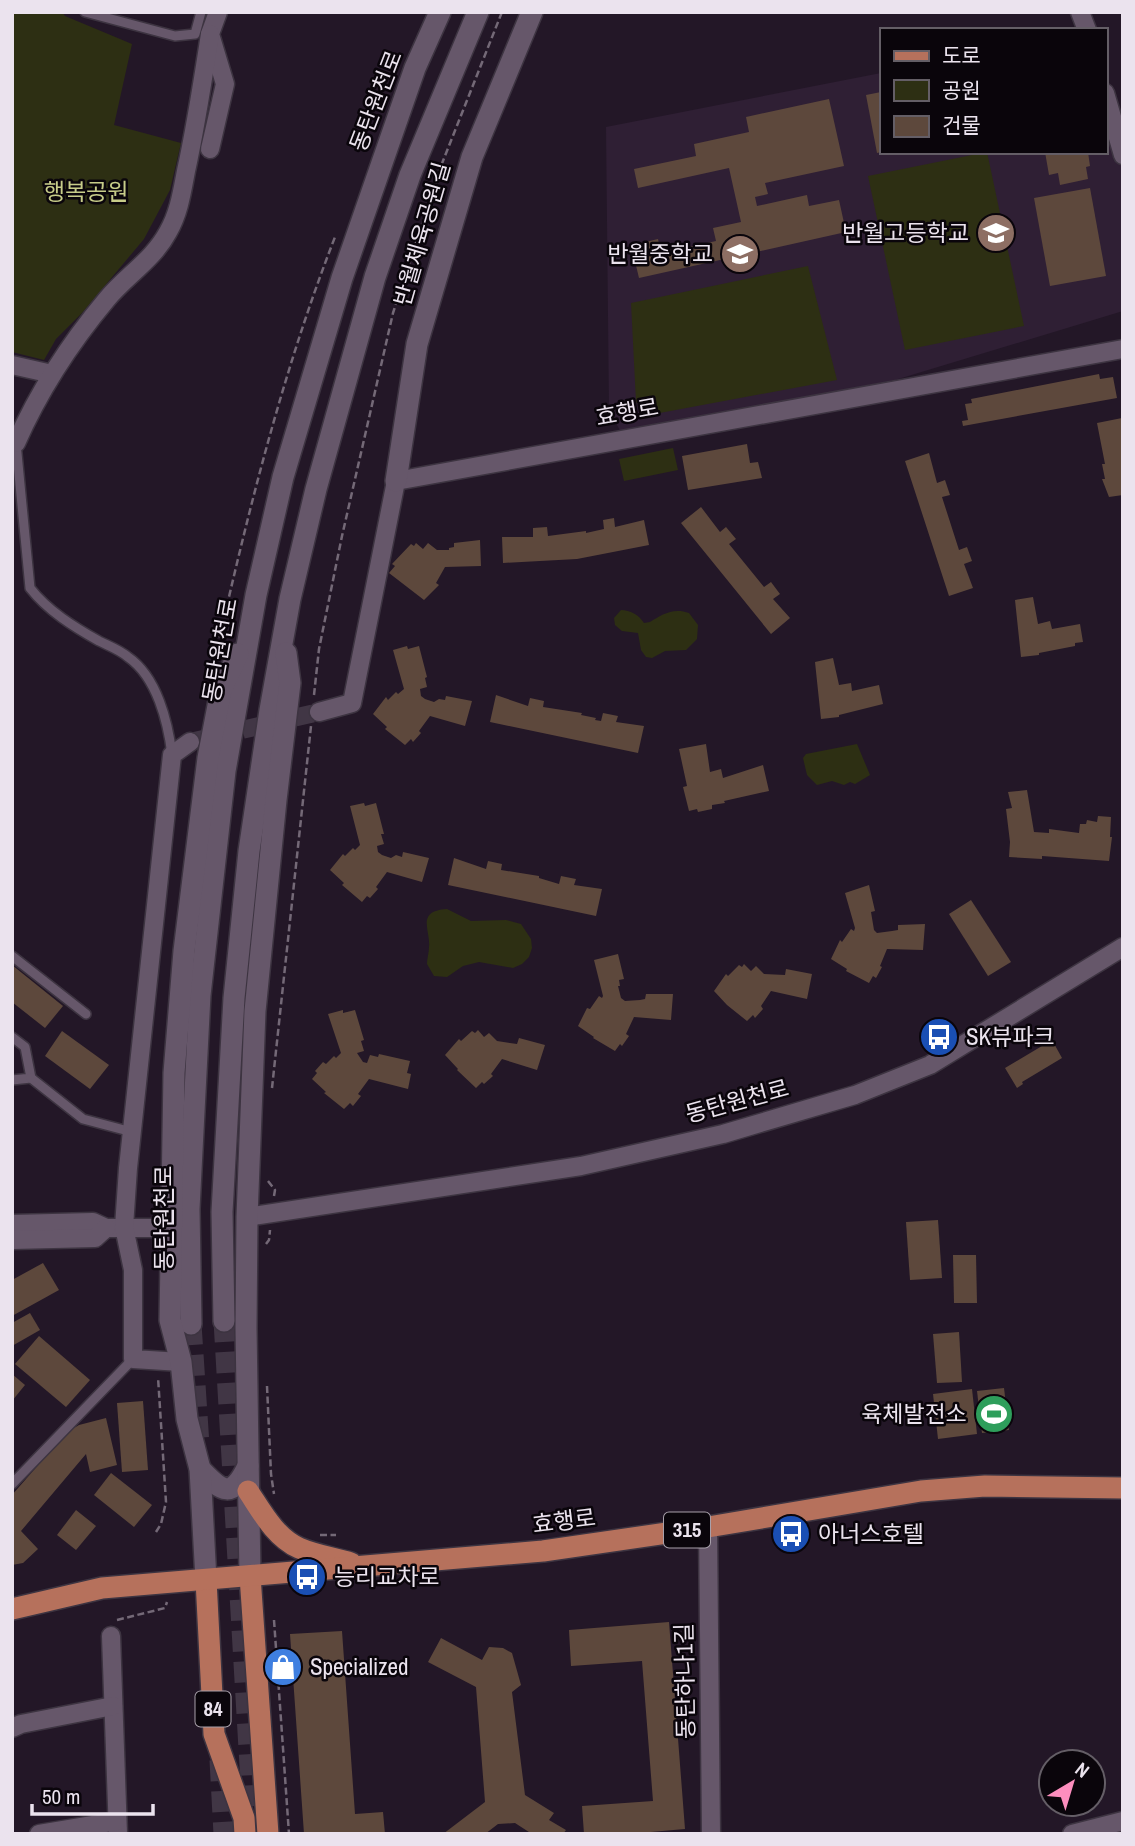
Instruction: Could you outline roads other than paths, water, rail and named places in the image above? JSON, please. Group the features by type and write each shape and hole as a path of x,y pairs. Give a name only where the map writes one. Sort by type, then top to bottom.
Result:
{"main road":[{"name":"동탄원천로","path":"191,1324 188,1209 200,995 225,771 250,630 283,477 313,369 376,174 415,68 440,12"},
{"path":"224,1321 222,1212 234,999 251,838 283,634 316,489 375,277 410,175 478,12"},
{"name":"반월체육공원길","path":"396,481 417,344 472,157 532,12"},
{"path":"206,1580 201,1469 187,1419 181,1362 170,1320 174,1073 198,826 221,690 250,630"},
{"path":"250,1576 247,1217 255,1011 290,683 283,634"},
{"path":"201,1469 221,1488 230,1489 239,1484 248,1466"},
{"name":"효행로","path":"12,1609 102,1588 544,1551 921,1491 985,1486 1123,1488"},
{"path":"248,1491 270,1524 285,1539 298,1547 363,1566"},
{"name":"84","path":"250,1576 268,1834"},
{"name":"84","path":"206,1580 215,1734 244,1818 245,1834"}],"street":[{"path":"14,442 52,374 109,296 151,258 176,216 192,146 210,34 218,12"},
{"path":"210,34 225,84 210,149"},
{"path":"1107,100 1123,155"},
{"name":"효행로","path":"396,481 1123,349"},
{"path":"12,365 52,374"},
{"path":"315,711 352,703 396,481"},
{"path":"181,1362 132,1359 133,1270 115,1228 133,1132 172,755 190,742"},
{"name":"동탄원천로","path":"247,1217 581,1166 723,1134 855,1095 930,1065 1123,947"},
{"path":"12,1224 93,1222 115,1228 170,1228"},
{"path":"12,1240 95,1238 115,1228"},
{"name":"동탄하나1길","path":"708,1527 711,1834"},
{"path":"39,1834 118,1827 111,1636"},
{"path":"12,1728 20,1724 113,1706"},
{"path":"1072,1834 1123,1821"}],"lane":[{"path":"85,12 175,36 195,34 201,12"},
{"path":"14,442 30,589 44,606 129,657 143,671 169,729 172,755"},
{"path":"12,956 86,1014"},
{"path":"12,1038 25,1047 31,1077 83,1119 133,1132"},
{"path":"12,1080 31,1077"},
{"path":"12,1485 132,1359"}],"tunnel":[{"path":"190,742 319,712"},
{"path":"224,1321 254,1834"},
{"path":"191,1324 199,1445"},
{"path":"220,1760 224,1834"}],"place":[{"name":"반월고등학교","path":"996,233"},
{"name":"반월중학교","path":"740,254"},
{"name":"SK뷰파크","path":"939,1037"},
{"name":"육체발전소","path":"994,1414"},
{"name":"아너스호텔","path":"791,1534"},
{"name":"능리교차로","path":"307,1577"},
{"name":"Specialized","path":"283,1667"}],"park label":[{"name":"행복공원","path":"86,192"}]}
